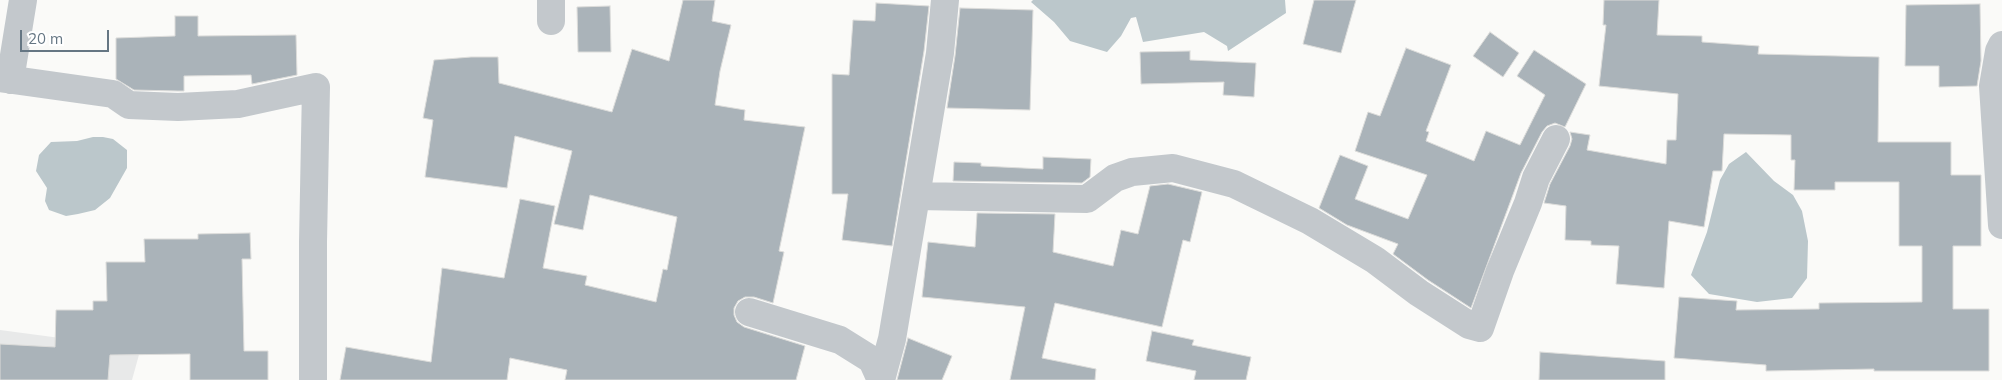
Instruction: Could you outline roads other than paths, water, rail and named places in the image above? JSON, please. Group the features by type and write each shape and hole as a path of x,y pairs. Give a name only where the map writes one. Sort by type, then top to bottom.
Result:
{"street":[{"path":"23,0 5,79 113,94 128,105 178,107 238,104 316,86 313,380"},
{"path":"881,380 892,339 940,53 945,0"},
{"path":"2002,45 1999,51 1993,86 2002,225"},
{"path":"916,196 1087,199 1115,178 1132,172 1172,168 1234,184 1310,221 1375,260 1419,293 1470,325 1480,328 1500,270 1528,203 1536,178 1556,140"},
{"path":"750,312 840,340 872,360 881,380"}]}
